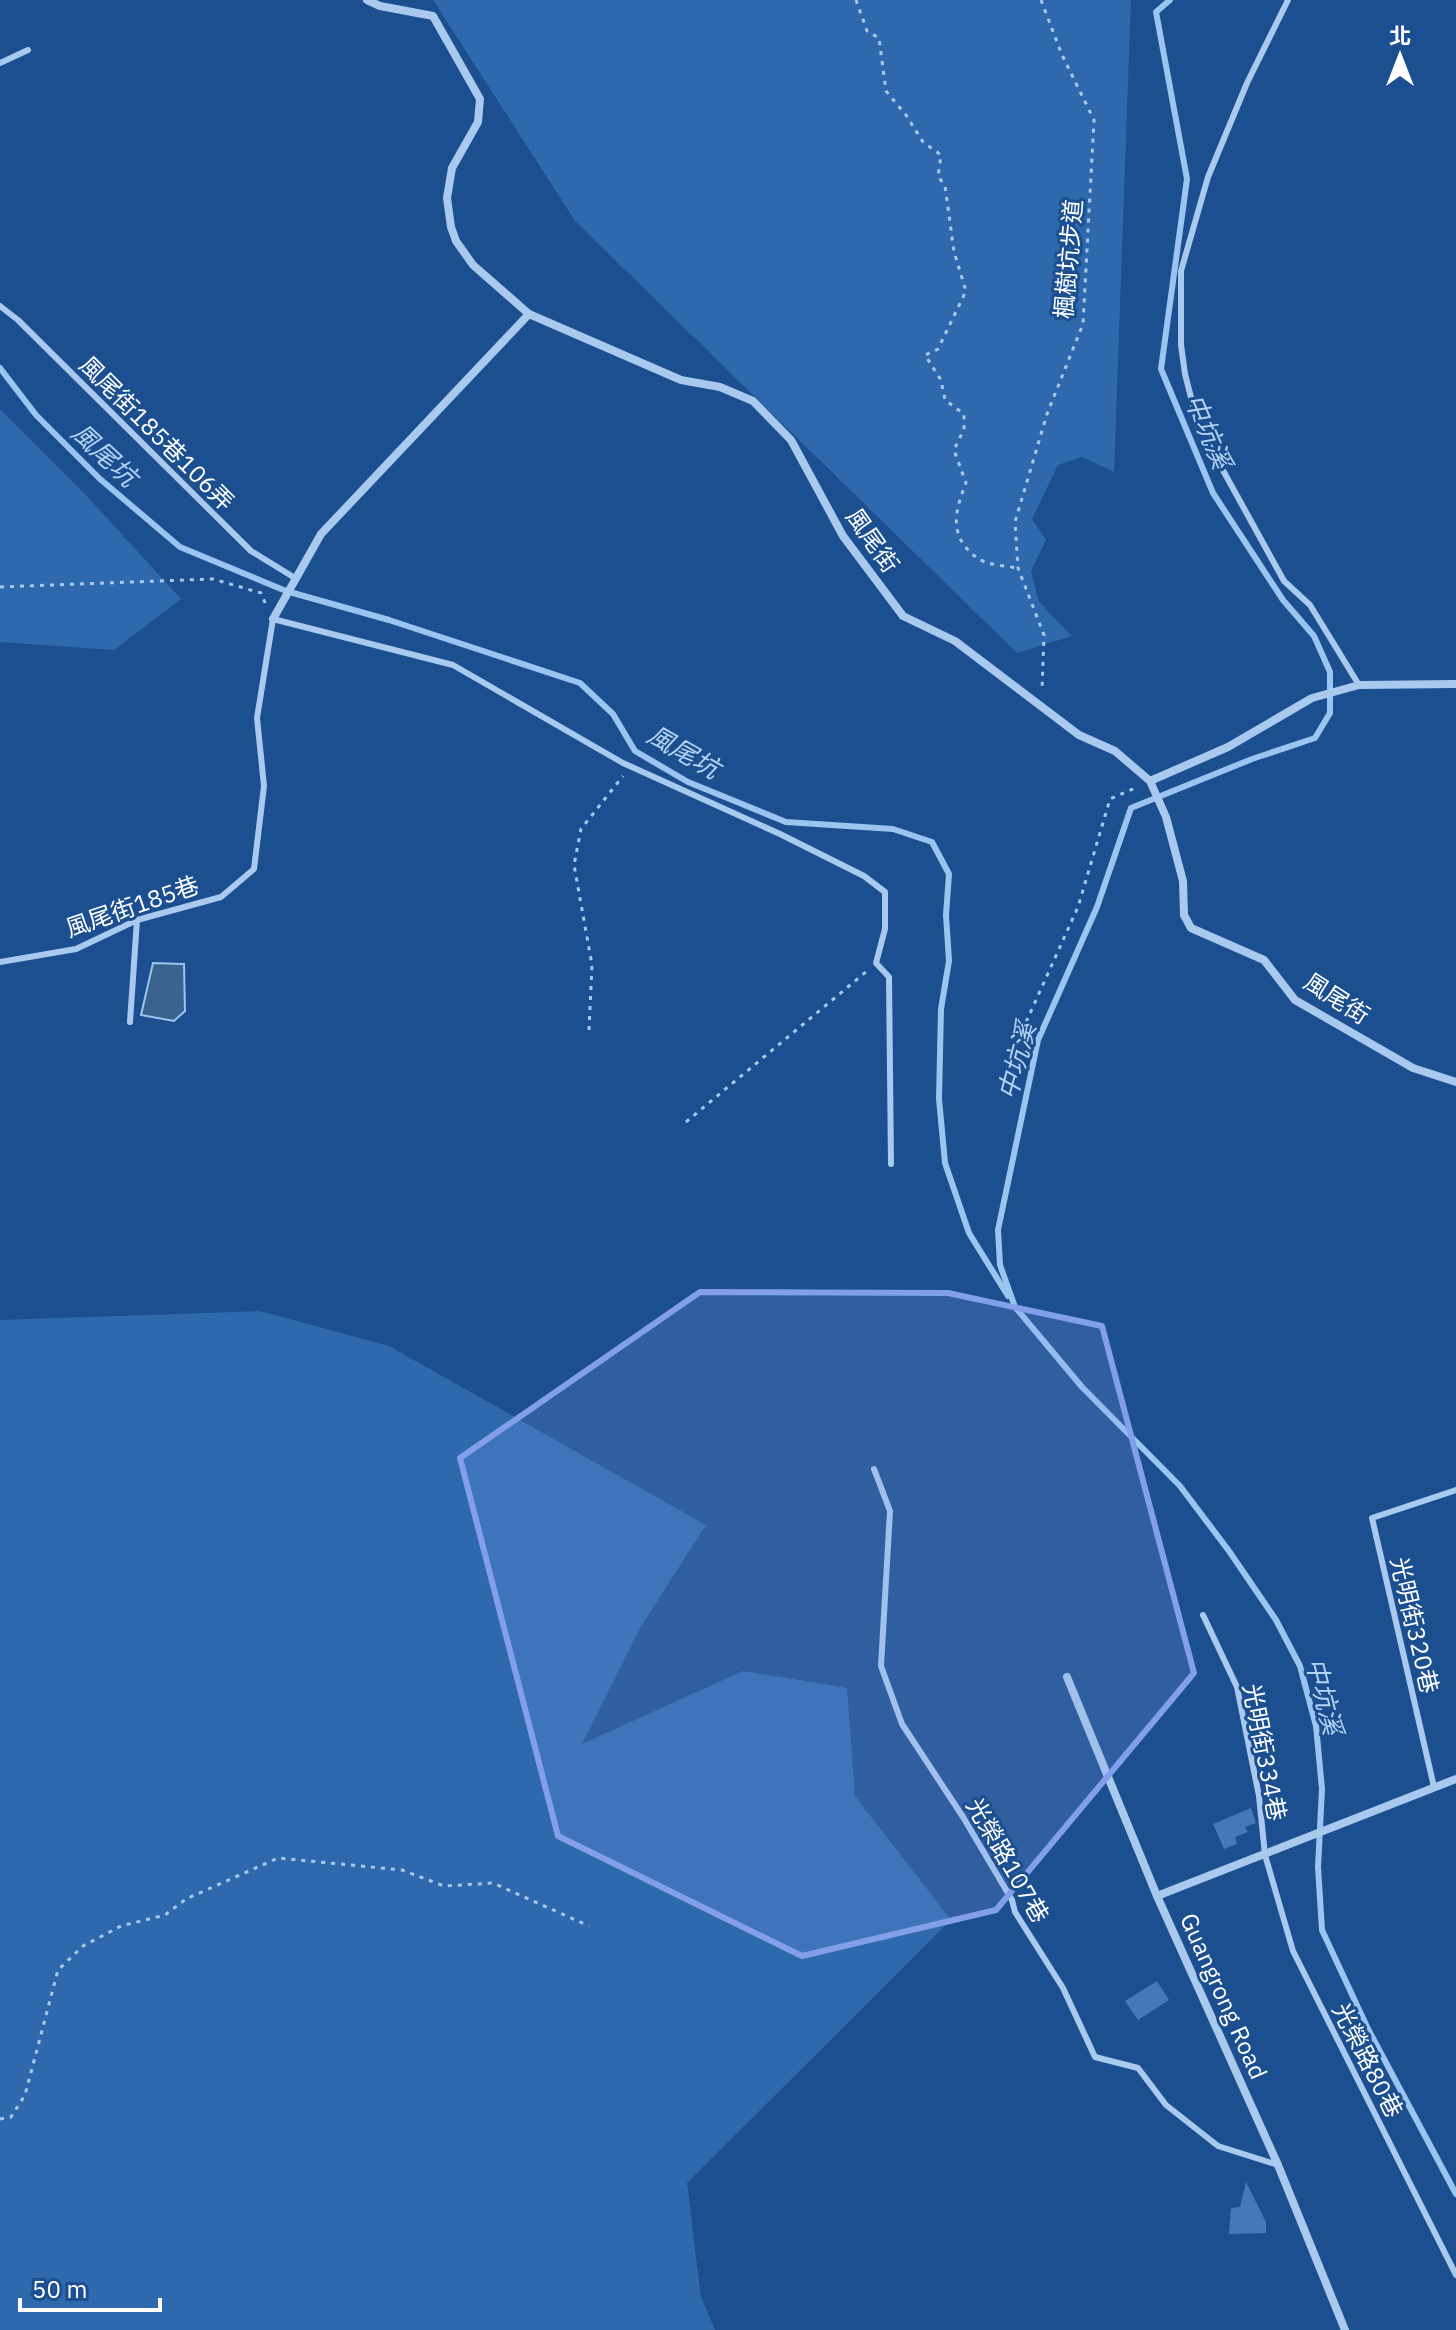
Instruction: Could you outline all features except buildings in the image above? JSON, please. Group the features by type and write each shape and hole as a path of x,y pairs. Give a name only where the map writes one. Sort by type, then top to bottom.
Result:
{"street":[{"name":"風尾街","path":"367,0 380,6 433,16 480,99 478,122 471,138 458,154 447,198 456,241 473,265 529,314 681,380 720,387 753,401 791,440 843,536 903,616 955,641 1079,735 1115,751 1150,781 1166,817 1183,881 1184,915 1191,928 1264,960 1295,1000 1413,1068 1456,1082"},
{"path":"273,619 321,534 529,314"},
{"path":"1150,781 1228,747 1312,698 1359,685 1456,684"},
{"name":"Guangrong Road","path":"1067,1677 1157,1896 1278,2165 1345,2330"},
{"path":"1157,1896 1456,1779"}],"lane":[{"path":"1288,0 1247,83 1208,177 1181,271 1181,345 1198,425 1284,581 1310,605 1359,685"},
{"path":"0,63 28,50"},
{"name":"風尾街185巷106弄","path":"0,306 18,320 251,551 295,578"},
{"path":"273,619 453,665 630,767 780,834 864,876 885,892 885,929 876,963 889,977 891,1164"},
{"name":"風尾街185巷","path":"0,962 76,949 137,920 221,897 254,869 264,786 257,718 273,619"},
{"path":"130,1022 137,920"},
{"name":"光榮路107巷","path":"874,1469 890,1511 881,1666 902,1724 963,1817 1012,1900 1015,1912 1063,1988 1095,2057 1138,2068 1166,2105 1218,2146 1278,2165"},
{"name":"光明街320巷","path":"1434,1787 1372,1518 1456,1490"},
{"name":"光明街334巷","path":"1203,1615 1237,1687 1259,1796 1265,1855"},
{"name":"光榮路80巷","path":"1265,1855 1293,1951 1456,2275"}],"path":[{"path":"856,0 867,31 879,38 886,91 923,142 941,155 938,176 945,186 954,252 966,291 938,349 925,355 941,380 945,400 964,414 964,429 954,450 966,483 955,511 958,534 977,559 1018,568"},
{"name":"楓樹坑步道","path":"1041,0 1062,55 1094,120 1083,324 1047,414 1015,522 1018,568 1044,635 1041,706"},
{"path":"0,587 213,579 261,593 273,619"},
{"path":"589,1030 592,965 574,865 581,829 630,767"},
{"path":"1022,1031 1078,907 1110,799 1150,781"},
{"path":"686,1122 876,963"},
{"path":"0,2119 11,2117 25,2095 58,1970 83,1946 121,1926 165,1915 186,1899 278,1858 402,1870 444,1886 493,1883 589,1926"}],"highlighted area":[{"path":"700,1292 948,1293 1102,1326 1194,1673 996,1910 802,1956 558,1836 460,1458"}],"shaded area":[{"path":"433,0 1131,0 1114,472 1082,457 1058,465 1032,519 1046,540 1031,571 1039,602 1072,636 1017,653 575,221"},
{"path":"0,409 86,495 181,599 114,650 0,642"},
{"path":"153,963 184,964 185,1011 174,1021 141,1015"},
{"path":"260,1311 389,1346 706,1525 640,1628 582,1744 743,1671 847,1688 855,1796 951,1920 687,2183 701,2297 715,2330 0,2330 0,1320"}],"waterway":[{"name":"中坑溪","path":"1170,0 1156,12 1187,179 1161,369 1213,493 1283,600 1314,636 1330,672 1330,713 1315,738 1252,759 1131,808 1097,907 1038,1040 998,1230 1000,1265 1015,1307 1082,1387 1180,1486 1276,1620 1300,1666 1316,1726 1322,1789 1318,1867 1322,1930 1368,2029 1456,2194"},
{"name":"風尾坑","path":"0,368 36,415 100,479 180,547 286,591 389,620 580,683 613,714 635,751 688,782 786,822 893,829 932,842 949,874 946,915 949,961 941,1009 939,1099 945,1163 969,1233 1008,1296"}]}
